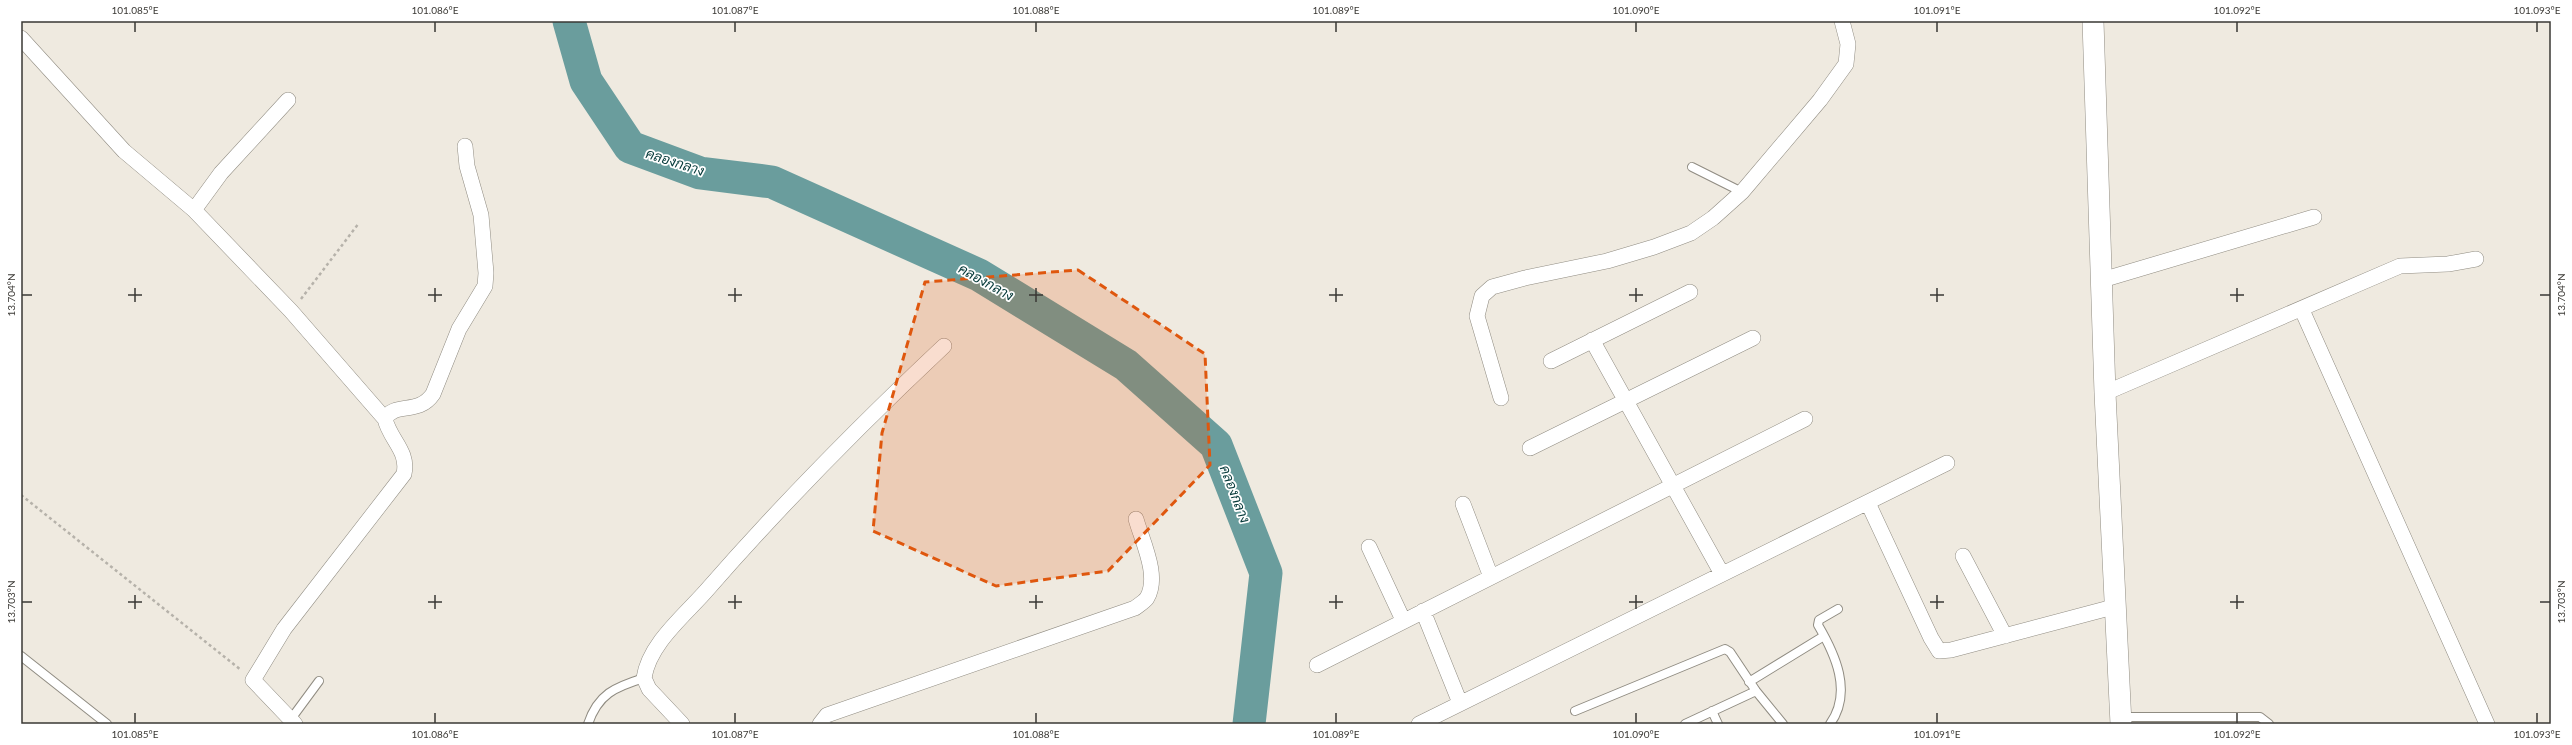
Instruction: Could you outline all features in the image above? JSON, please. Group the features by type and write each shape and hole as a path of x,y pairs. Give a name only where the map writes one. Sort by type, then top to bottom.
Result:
{"main road":[{"path":"2093,21 2105,393 2117,606 2121,720"}],"street":[{"path":"1501,398 1477,316 1482,296 1492,287 1525,278 1607,261 1691,233 1714,218 1742,192 1820,100 1846,64 1848,44 1839,22"},
{"path":"21,38 124,151 194,210 291,311 385,419 387,427 405,456 404,474 284,630 253,680 293,721"},
{"path":"194,210 220,173 288,100"},
{"path":"385,419 388,413 397,410 417,408 427,402 434,394 459,329 485,286 486,273 481,215 467,166 465,146"},
{"path":"2102,280 2314,217"},
{"path":"2105,393 2302,310 2400,266 2448,264 2476,259"},
{"path":"1551,361 1690,292"},
{"path":"2302,310 2487,724"},
{"path":"1530,448 1753,338"},
{"path":"1592,340 1671,485 1722,574"},
{"path":"682,724 649,689 644,678 652,652 754,536 869,418 944,346"},
{"path":"1317,665 1403,620 1805,419"},
{"path":"1419,724 1868,503 1946,463"},
{"path":"1868,503 1931,638 1939,651 1951,650 2117,606"},
{"path":"1463,504 1491,577"},
{"path":"820,724 828,716 1135,608 1147,598 1152,584 1151,572 1136,520"},
{"path":"1369,547 1403,620"},
{"path":"1963,556 2004,636"},
{"path":"1423,611 1460,704"}],"lane":[{"path":"1692,166 1742,192"},
{"path":"1830,724 1835,717 1840,699 1840,677 1832,648 1818,624 1819,620 1838,610"},
{"path":"1749,682 1824,636"},
{"path":"1575,712 1725,649 1730,652 1749,682 1783,724"},
{"path":"21,656 107,724"},
{"path":"588,724 593,709 615,687 644,678"},
{"path":"293,721 319,681"},
{"path":"1685,724 1756,691"},
{"path":"1712,712 1718,724"},
{"path":"2121,720 2184,720 2260,717 2269,724"}],"path":[{"path":"291,311 359,223"},
{"path":"21,495 253,680"}],"highlighted area":[{"path":"1078,270 1205,354 1210,465 1108,571 996,586 873,531 882,433 925,282"}],"waterway":[{"name":"คลองกลาง","path":"569,21 586,81 630,147 700,173 772,182 979,275 1126,365 1216,445 1266,573 1249,724"}]}
